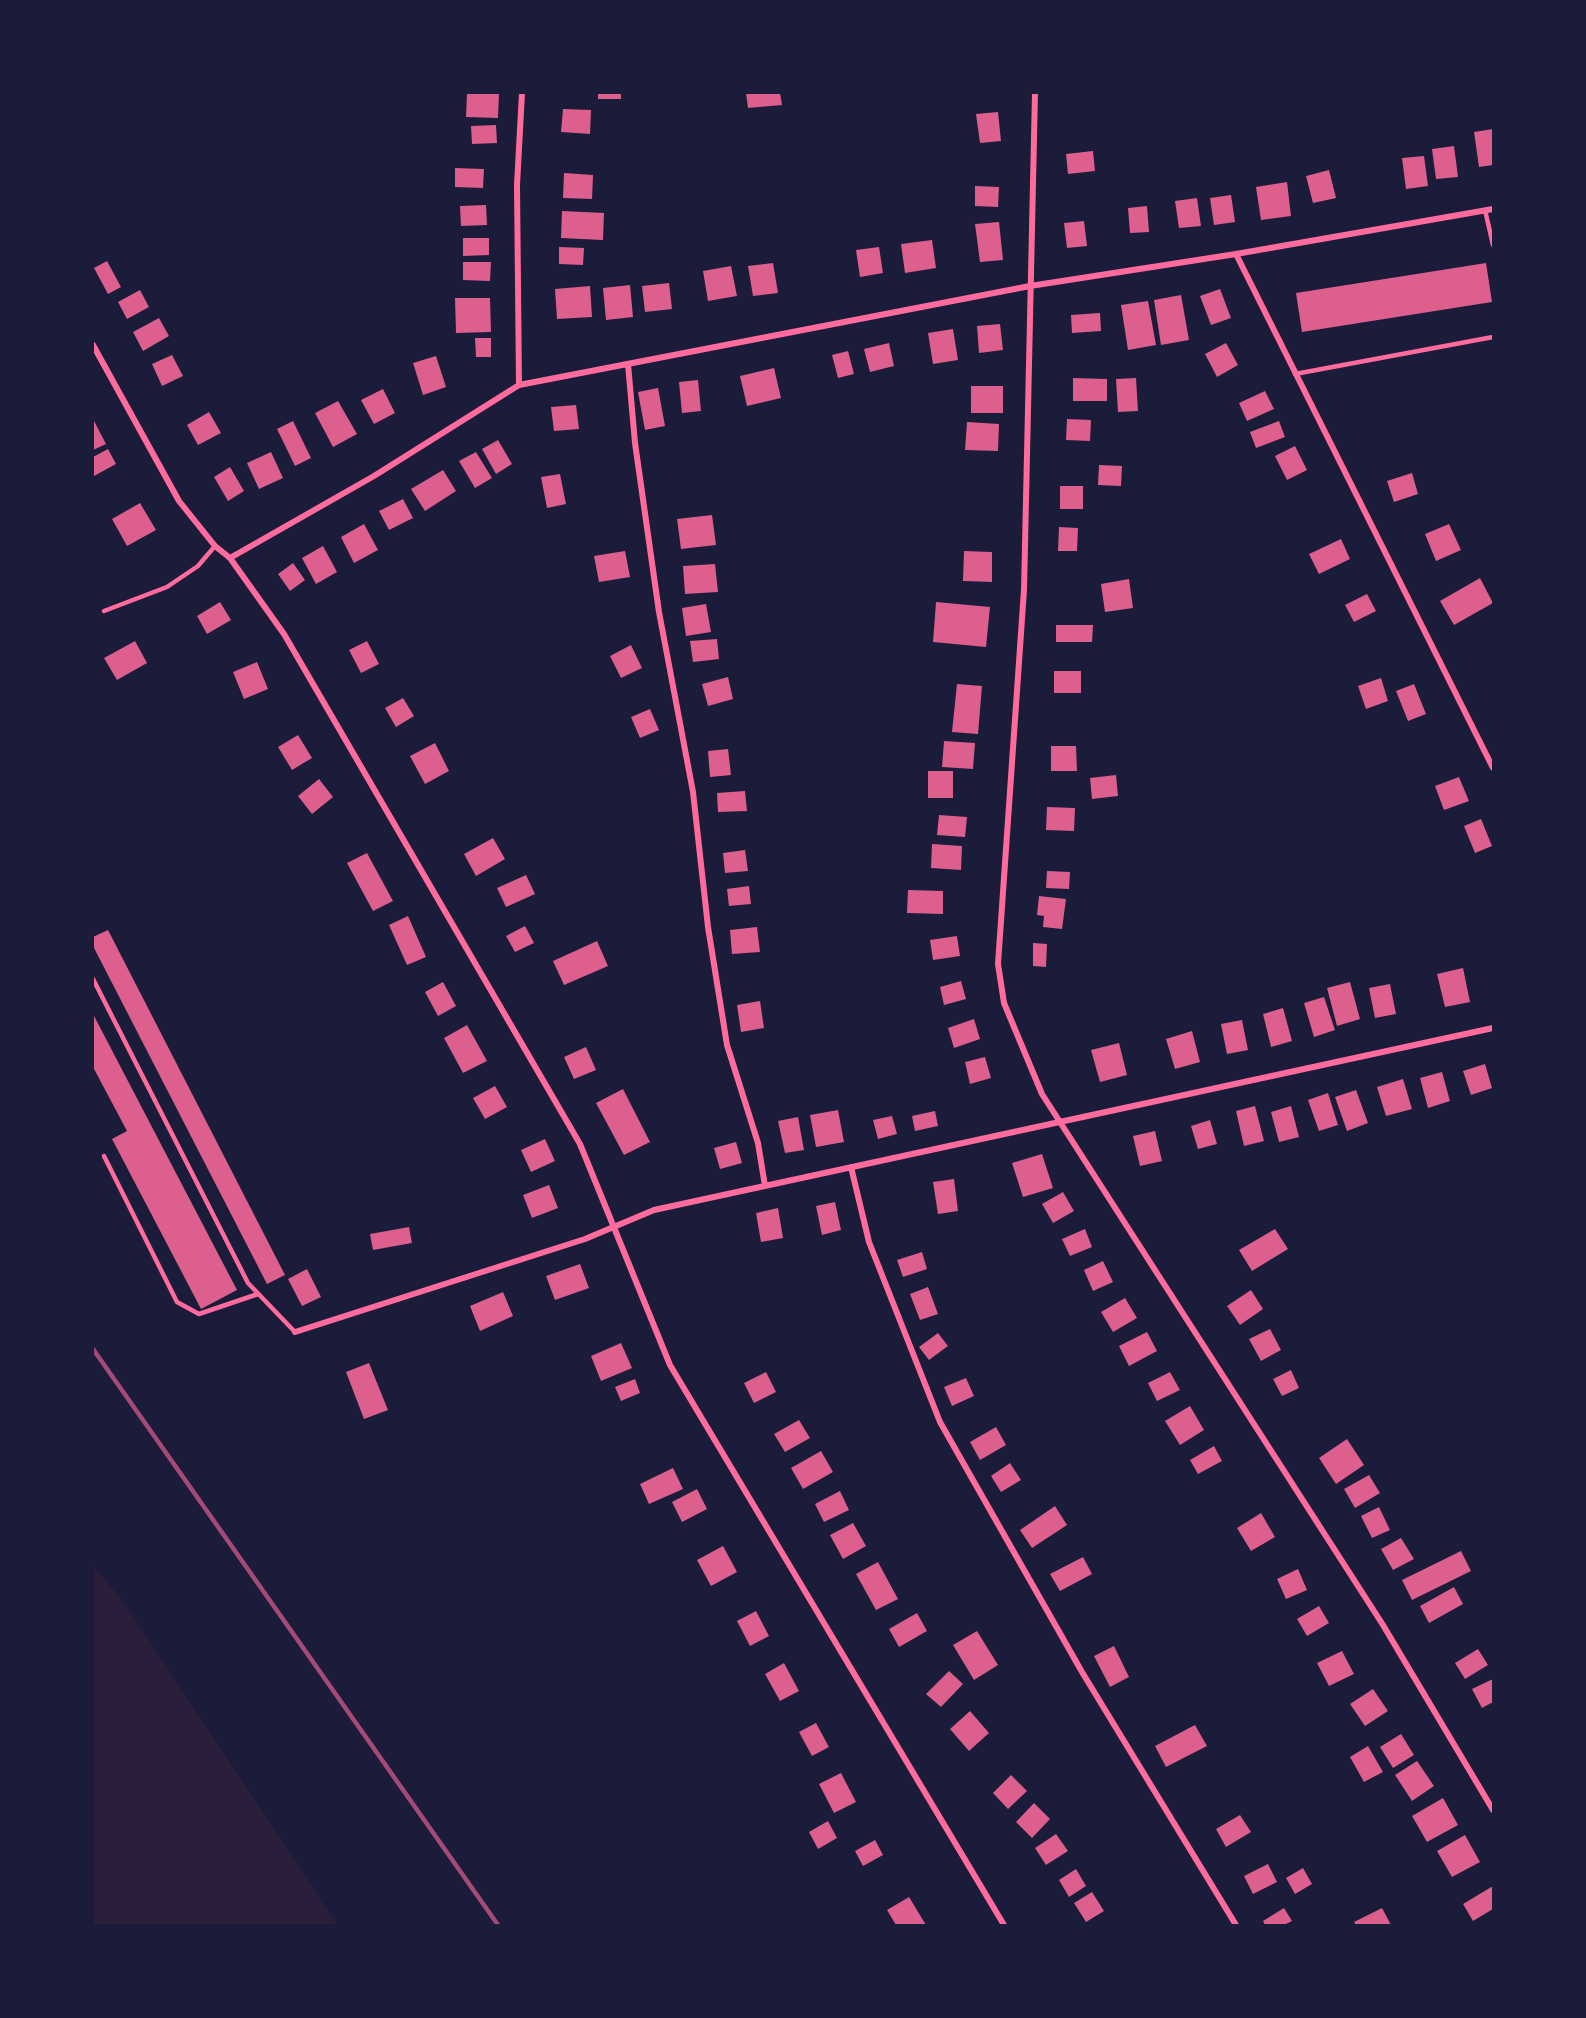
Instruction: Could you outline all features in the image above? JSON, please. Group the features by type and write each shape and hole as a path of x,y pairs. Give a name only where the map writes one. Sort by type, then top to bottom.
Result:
{"street":[{"path":"519,385 517,185 522,93"},
{"path":"1035,93 1024,590 998,964 1004,1003 1042,1094 1383,1625 1493,1810"},
{"path":"230,558 374,476 519,385 1030,286 1236,254 1493,209"},
{"path":"1236,254 1493,768"},
{"path":"93,345 179,501 215,546 230,558 284,634 574,1134 615,1227 670,1365 1004,1925"},
{"path":"628,364 635,442 655,589 693,792 708,927 727,1045 758,1143 765,1186"},
{"path":"296,1332 585,1239 654,1210 1493,1028"},
{"path":"851,1167 869,1242 940,1422 1082,1672 1236,1925"}],"lane":[{"path":"1485,210 1493,245"},
{"path":"1294,374 1493,337"},
{"path":"104,611 167,587 198,566 215,546"},
{"path":"93,979 248,1283 296,1332"},
{"path":"104,1156 177,1302 199,1314 258,1294"}],"shaded area":[{"path":"93,1566 125,1603 337,1925 93,1925"}],"building":[{"path":"467,93 499,93 498,118 466,117"},
{"path":"598,93 621,93 621,99 598,99"},
{"path":"746,93 780,93 782,105 748,108"},
{"path":"563,109 591,110 590,134 561,132"},
{"path":"998,112 1001,141 980,143 976,114"},
{"path":"496,125 497,143 472,144 471,126"},
{"path":"1493,129 1493,165 1479,167 1474,132"},
{"path":"1454,146 1458,177 1436,179 1432,149"},
{"path":"1093,151 1095,171 1068,174 1066,154"},
{"path":"1424,156 1428,186 1406,189 1402,158"},
{"path":"455,168 484,169 483,188 455,187"},
{"path":"1329,170 1336,198 1313,203 1306,176"},
{"path":"564,173 593,175 592,199 563,198"},
{"path":"1287,182 1291,216 1261,220 1256,187"},
{"path":"975,186 999,187 998,207 975,206"},
{"path":"1231,195 1235,222 1214,225 1210,198"},
{"path":"1197,198 1201,226 1179,228 1175,201"},
{"path":"486,205 487,225 461,226 460,206"},
{"path":"1147,206 1149,232 1130,233 1128,208"},
{"path":"562,211 604,213 603,240 561,238"},
{"path":"1084,221 1087,246 1067,248 1064,223"},
{"path":"999,222 1003,260 980,262 975,224"},
{"path":"463,238 489,238 489,255 463,256"},
{"path":"932,240 936,268 905,273 901,244"},
{"path":"559,247 584,248 583,265 559,264"},
{"path":"879,247 883,273 860,277 856,250"},
{"path":"107,261 121,287 108,294 94,268"},
{"path":"463,262 491,262 490,281 463,280"},
{"path":"773,263 778,293 753,296 748,266"},
{"path":"1486,263 1492,302 1302,332 1296,293"},
{"path":"731,266 737,296 708,301 703,271"},
{"path":"669,283 672,309 645,312 642,286"},
{"path":"630,285 633,317 606,320 603,288"},
{"path":"590,286 592,317 557,319 555,289"},
{"path":"1220,289 1231,318 1211,325 1200,296"},
{"path":"140,290 149,307 127,319 118,302"},
{"path":"1181,295 1189,340 1161,345 1154,300"},
{"path":"455,298 490,298 491,332 456,333"},
{"path":"1148,301 1156,345 1128,350 1121,305"},
{"path":"1100,313 1101,331 1072,333 1071,315"},
{"path":"159,318 169,336 143,351 133,332"},
{"path":"1000,324 1003,350 979,353 977,326"},
{"path":"953,329 958,360 933,364 928,333"},
{"path":"475,338 491,338 491,357 476,357"},
{"path":"889,343 894,366 870,372 864,349"},
{"path":"1226,343 1238,365 1217,377 1205,354"},
{"path":"848,351 854,374 838,378 832,355"},
{"path":"172,355 183,376 162,386 152,364"},
{"path":"436,356 446,387 423,395 413,363"},
{"path":"774,368 781,398 747,406 740,376"},
{"path":"1073,378 1107,379 1107,401 1073,401"},
{"path":"1136,378 1138,411 1118,412 1116,379"},
{"path":"698,380 701,411 682,413 679,382"},
{"path":"971,386 1003,386 1003,413 971,413"},
{"path":"658,388 665,426 645,430 638,392"},
{"path":"383,389 395,413 374,424 361,400"},
{"path":"1265,391 1274,409 1247,421 1239,403"},
{"path":"338,401 357,434 333,447 315,413"},
{"path":"576,405 579,429 554,431 551,407"},
{"path":"209,412 221,433 198,445 187,425"},
{"path":"93,419 106,444 93,450"},
{"path":"1067,419 1091,420 1090,441 1066,440"},
{"path":"293,421 311,458 295,466 277,429"},
{"path":"1279,421 1285,437 1256,448 1250,432"},
{"path":"967,422 999,424 998,451 965,450"},
{"path":"498,440 512,464 496,474 482,449"},
{"path":"1295,446 1307,470 1287,480 1275,456"},
{"path":"108,449 116,464 94,476 93,457"},
{"path":"271,452 283,478 259,489 247,463"},
{"path":"476,452 492,478 475,488 459,461"},
{"path":"1099,465 1122,466 1121,486 1098,485"},
{"path":"230,467 244,491 228,501 214,477"},
{"path":"443,470 456,491 425,511 411,489"},
{"path":"1412,473 1418,494 1394,502 1387,481"},
{"path":"560,474 566,504 547,508 541,477"},
{"path":"1060,486 1083,486 1083,509 1060,509"},
{"path":"403,499 413,518 389,530 379,511"},
{"path":"140,503 156,530 127,546 112,519"},
{"path":"712,515 716,545 681,549 677,519"},
{"path":"364,524 378,550 354,563 341,537"},
{"path":"1449,524 1461,550 1436,561 1425,534"},
{"path":"1059,527 1078,528 1077,551 1058,551"},
{"path":"1341,539 1350,559 1319,574 1309,554"},
{"path":"323,546 337,572 316,584 302,558"},
{"path":"625,551 630,577 599,582 594,556"},
{"path":"964,551 992,552 992,582 963,581"},
{"path":"293,563 305,580 290,591 278,574"},
{"path":"715,564 718,592 685,594 683,566"},
{"path":"1480,578 1493,603 1454,625 1440,601"},
{"path":"1129,579 1133,608 1105,612 1101,584"},
{"path":"1367,594 1376,611 1354,622 1345,605"},
{"path":"220,602 231,620 207,634 197,616"},
{"path":"936,602 990,607 986,647 933,642"},
{"path":"706,604 711,632 686,636 682,608"},
{"path":"1056,625 1093,625 1092,642 1056,642"},
{"path":"717,639 719,659 693,662 690,641"},
{"path":"135,641 147,663 117,680 104,658"},
{"path":"367,641 379,664 361,673 349,650"},
{"path":"631,645 642,668 621,678 610,656"},
{"path":"257,662 268,689 244,699 233,672"},
{"path":"1054,671 1081,671 1081,693 1054,693"},
{"path":"728,677 733,699 708,706 702,684"},
{"path":"1381,678 1388,701 1366,709 1358,686"},
{"path":"957,684 982,686 978,734 952,732"},
{"path":"1414,684 1426,714 1408,721 1396,691"},
{"path":"403,698 414,716 396,727 385,708"},
{"path":"650,709 659,730 640,738 631,717"},
{"path":"298,735 312,758 292,770 278,747"},
{"path":"944,741 975,743 973,769 942,767"},
{"path":"435,743 449,771 425,784 410,756"},
{"path":"1051,746 1076,746 1077,771 1051,771"},
{"path":"728,749 731,775 710,777 708,751"},
{"path":"928,771 953,771 953,798 928,798"},
{"path":"1116,775 1118,796 1092,799 1090,778"},
{"path":"1459,777 1469,801 1444,810 1435,786"},
{"path":"319,779 333,797 312,814 298,796"},
{"path":"745,791 747,811 718,812 717,793"},
{"path":"1047,807 1075,808 1074,831 1046,830"},
{"path":"939,815 967,817 965,837 937,835"},
{"path":"1481,819 1492,846 1475,853 1464,826"},
{"path":"493,838 505,859 476,876 464,854"},
{"path":"932,844 962,846 961,870 931,868"},
{"path":"745,850 748,871 725,873 723,853"},
{"path":"367,853 393,901 373,911 347,863"},
{"path":"1047,871 1070,872 1069,889 1046,888"},
{"path":"526,875 535,894 506,907 497,888"},
{"path":"749,886 751,904 729,906 727,889"},
{"path":"908,890 943,891 943,914 907,913"},
{"path":"1039,896 1066,899 1062,929 1043,927 1044,916 1037,915"},
{"path":"408,916 426,957 407,965 389,925"},
{"path":"525,926 534,943 515,952 506,936"},
{"path":"757,927 760,952 732,954 730,930"},
{"path":"108,930 285,1275 267,1284 93,946 93,937"},
{"path":"957,936 960,956 933,960 930,940"},
{"path":"597,941 608,966 564,985 553,961"},
{"path":"1033,943 1047,944 1046,967 1033,966"},
{"path":"1463,968 1470,1002 1445,1007 1437,974"},
{"path":"961,981 966,999 944,1005 940,987"},
{"path":"443,982 456,1006 438,1016 425,992"},
{"path":"1350,982 1360,1019 1337,1026 1327,988"},
{"path":"1390,984 1396,1014 1375,1018 1369,988"},
{"path":"1324,997 1335,1030 1314,1037 1304,1003"},
{"path":"760,1001 764,1028 741,1032 737,1005"},
{"path":"1283,1008 1292,1041 1271,1047 1263,1014"},
{"path":"93,1014 237,1290 201,1309 112,1139 127,1131 93,1067"},
{"path":"974,1019 980,1039 954,1048 948,1028"},
{"path":"1242,1020 1248,1050 1227,1054 1221,1024"},
{"path":"467,1025 487,1061 463,1073 444,1038"},
{"path":"1192,1031 1200,1062 1175,1069 1166,1039"},
{"path":"1119,1043 1127,1075 1100,1082 1091,1050"},
{"path":"586,1047 596,1070 574,1079 564,1057"},
{"path":"985,1057 991,1078 970,1084 965,1062"},
{"path":"1485,1064 1492,1088 1471,1095 1463,1071"},
{"path":"1442,1072 1450,1101 1428,1108 1420,1078"},
{"path":"1403,1079 1412,1109 1386,1116 1377,1087"},
{"path":"495,1086 507,1107 485,1119 473,1098"},
{"path":"623,1089 650,1142 624,1155 596,1103"},
{"path":"1356,1090 1368,1123 1347,1131 1335,1097"},
{"path":"1328,1093 1338,1125 1319,1131 1308,1100"},
{"path":"1255,1106 1264,1141 1244,1146 1236,1111"},
{"path":"1291,1106 1299,1137 1279,1142 1271,1112"},
{"path":"838,1110 844,1142 816,1147 810,1115"},
{"path":"935,1111 938,1126 915,1131 912,1116"},
{"path":"892,1116 897,1134 878,1139 873,1120"},
{"path":"798,1117 804,1150 785,1153 778,1121"},
{"path":"1210,1120 1217,1144 1198,1149 1191,1126"},
{"path":"1155,1131 1162,1161 1140,1166 1133,1136"},
{"path":"545,1139 555,1161 531,1172 521,1150"},
{"path":"736,1142 742,1163 720,1169 714,1148"},
{"path":"1042,1154 1053,1188 1023,1197 1012,1163"},
{"path":"954,1179 958,1211 938,1214 933,1182"},
{"path":"549,1185 558,1208 532,1218 523,1195"},
{"path":"1063,1192 1074,1211 1053,1223 1042,1204"},
{"path":"835,1202 841,1230 822,1235 816,1206"},
{"path":"778,1208 783,1238 761,1242 756,1213"},
{"path":"409,1227 412,1243 373,1250 370,1234"},
{"path":"1085,1229 1092,1247 1070,1256 1062,1239"},
{"path":"1275,1229 1288,1249 1252,1271 1239,1250"},
{"path":"922,1252 927,1269 903,1277 897,1260"},
{"path":"1103,1261 1113,1282 1093,1291 1084,1270"},
{"path":"580,1264 589,1288 555,1300 546,1276"},
{"path":"307,1269 321,1297 302,1306 288,1279"},
{"path":"928,1287 938,1314 920,1320 910,1294"},
{"path":"1251,1290 1263,1309 1240,1325 1227,1306"},
{"path":"503,1292 513,1316 480,1331 470,1306"},
{"path":"1125,1298 1137,1318 1113,1332 1101,1312"},
{"path":"1270,1329 1281,1350 1261,1361 1249,1339"},
{"path":"1147,1332 1157,1351 1129,1366 1119,1346"},
{"path":"938,1333 948,1346 929,1360 919,1347"},
{"path":"621,1343 632,1368 601,1381 591,1356"},
{"path":"369,1363 388,1410 364,1419 346,1372"},
{"path":"1291,1370 1299,1388 1282,1396 1273,1379"},
{"path":"766,1372 776,1392 754,1403 744,1383"},
{"path":"1170,1372 1180,1390 1157,1401 1148,1383"},
{"path":"966,1378 974,1396 952,1406 944,1387"},
{"path":"635,1379 640,1393 621,1401 615,1387"},
{"path":"1190,1406 1204,1430 1180,1445 1165,1421"},
{"path":"799,1420 810,1438 785,1452 774,1434"},
{"path":"996,1427 1006,1445 980,1460 970,1442"},
{"path":"1347,1439 1364,1465 1336,1484 1319,1458"},
{"path":"1214,1446 1222,1461 1198,1474 1190,1460"},
{"path":"821,1451 833,1472 803,1489 791,1468"},
{"path":"1010,1463 1021,1480 1001,1492 991,1476"},
{"path":"673,1468 683,1489 649,1504 640,1484"},
{"path":"1369,1475 1380,1493 1355,1508 1344,1489"},
{"path":"697,1489 707,1509 682,1522 672,1502"},
{"path":"840,1491 849,1510 824,1522 815,1504"},
{"path":"1055,1506 1067,1525 1032,1548 1020,1530"},
{"path":"1379,1507 1390,1530 1372,1538 1361,1516"},
{"path":"1261,1513 1275,1537 1251,1551 1237,1528"},
{"path":"853,1523 866,1546 843,1559 830,1535"},
{"path":"1401,1538 1414,1559 1393,1570 1381,1549"},
{"path":"723,1546 737,1572 711,1586 697,1560"},
{"path":"1461,1551 1471,1571 1412,1600 1402,1580"},
{"path":"1083,1557 1092,1574 1060,1591 1050,1574"},
{"path":"878,1562 898,1599 876,1610 856,1574"},
{"path":"1298,1569 1307,1590 1286,1599 1277,1579"},
{"path":"1454,1587 1463,1604 1429,1623 1420,1606"},
{"path":"1319,1606 1329,1623 1307,1636 1297,1619"},
{"path":"756,1611 769,1636 750,1646 737,1621"},
{"path":"917,1613 927,1631 899,1647 889,1629"},
{"path":"977,1631 998,1665 974,1680 953,1645"},
{"path":"1114,1646 1129,1677 1110,1687 1094,1656"},
{"path":"1478,1649 1488,1665 1465,1679 1455,1663"},
{"path":"1342,1651 1354,1674 1329,1686 1317,1663"},
{"path":"784,1663 799,1691 780,1701 765,1674"},
{"path":"949,1671 963,1684 941,1707 926,1694"},
{"path":"1493,1679 1493,1702 1482,1708 1472,1689"},
{"path":"1373,1689 1388,1711 1365,1726 1350,1704"},
{"path":"970,1711 989,1733 969,1751 950,1729"},
{"path":"816,1723 829,1747 812,1756 799,1732"},
{"path":"1195,1725 1207,1746 1166,1767 1155,1746"},
{"path":"1401,1734 1414,1755 1393,1768 1380,1747"},
{"path":"1368,1746 1383,1772 1364,1782 1350,1757"},
{"path":"1417,1761 1434,1786 1412,1801 1395,1775"},
{"path":"841,1773 856,1802 834,1813 819,1784"},
{"path":"1011,1775 1027,1791 1008,1809 993,1793"},
{"path":"1443,1798 1458,1825 1427,1842 1412,1816"},
{"path":"1034,1803 1050,1819 1032,1838 1016,1822"},
{"path":"1240,1815 1251,1832 1226,1847 1216,1829"},
{"path":"828,1821 837,1838 818,1849 809,1832"},
{"path":"1056,1834 1068,1851 1046,1865 1035,1848"},
{"path":"1465,1835 1480,1862 1452,1877 1437,1851"},
{"path":"875,1840 883,1855 863,1866 855,1851"},
{"path":"1268,1864 1277,1882 1253,1894 1244,1876"},
{"path":"1303,1868 1312,1884 1295,1894 1286,1878"},
{"path":"1076,1869 1086,1886 1069,1897 1059,1880"},
{"path":"1493,1886 1493,1909 1473,1921 1463,1904"},
{"path":"1092,1892 1104,1911 1086,1922 1074,1903"},
{"path":"909,1897 926,1925 896,1925 887,1910"},
{"path":"1284,1908 1292,1921 1284,1925 1265,1925 1263,1921"},
{"path":"1382,1908 1391,1925 1356,1925 1354,1922"}],"railway":[{"path":"93,1349 498,1925"}]}
